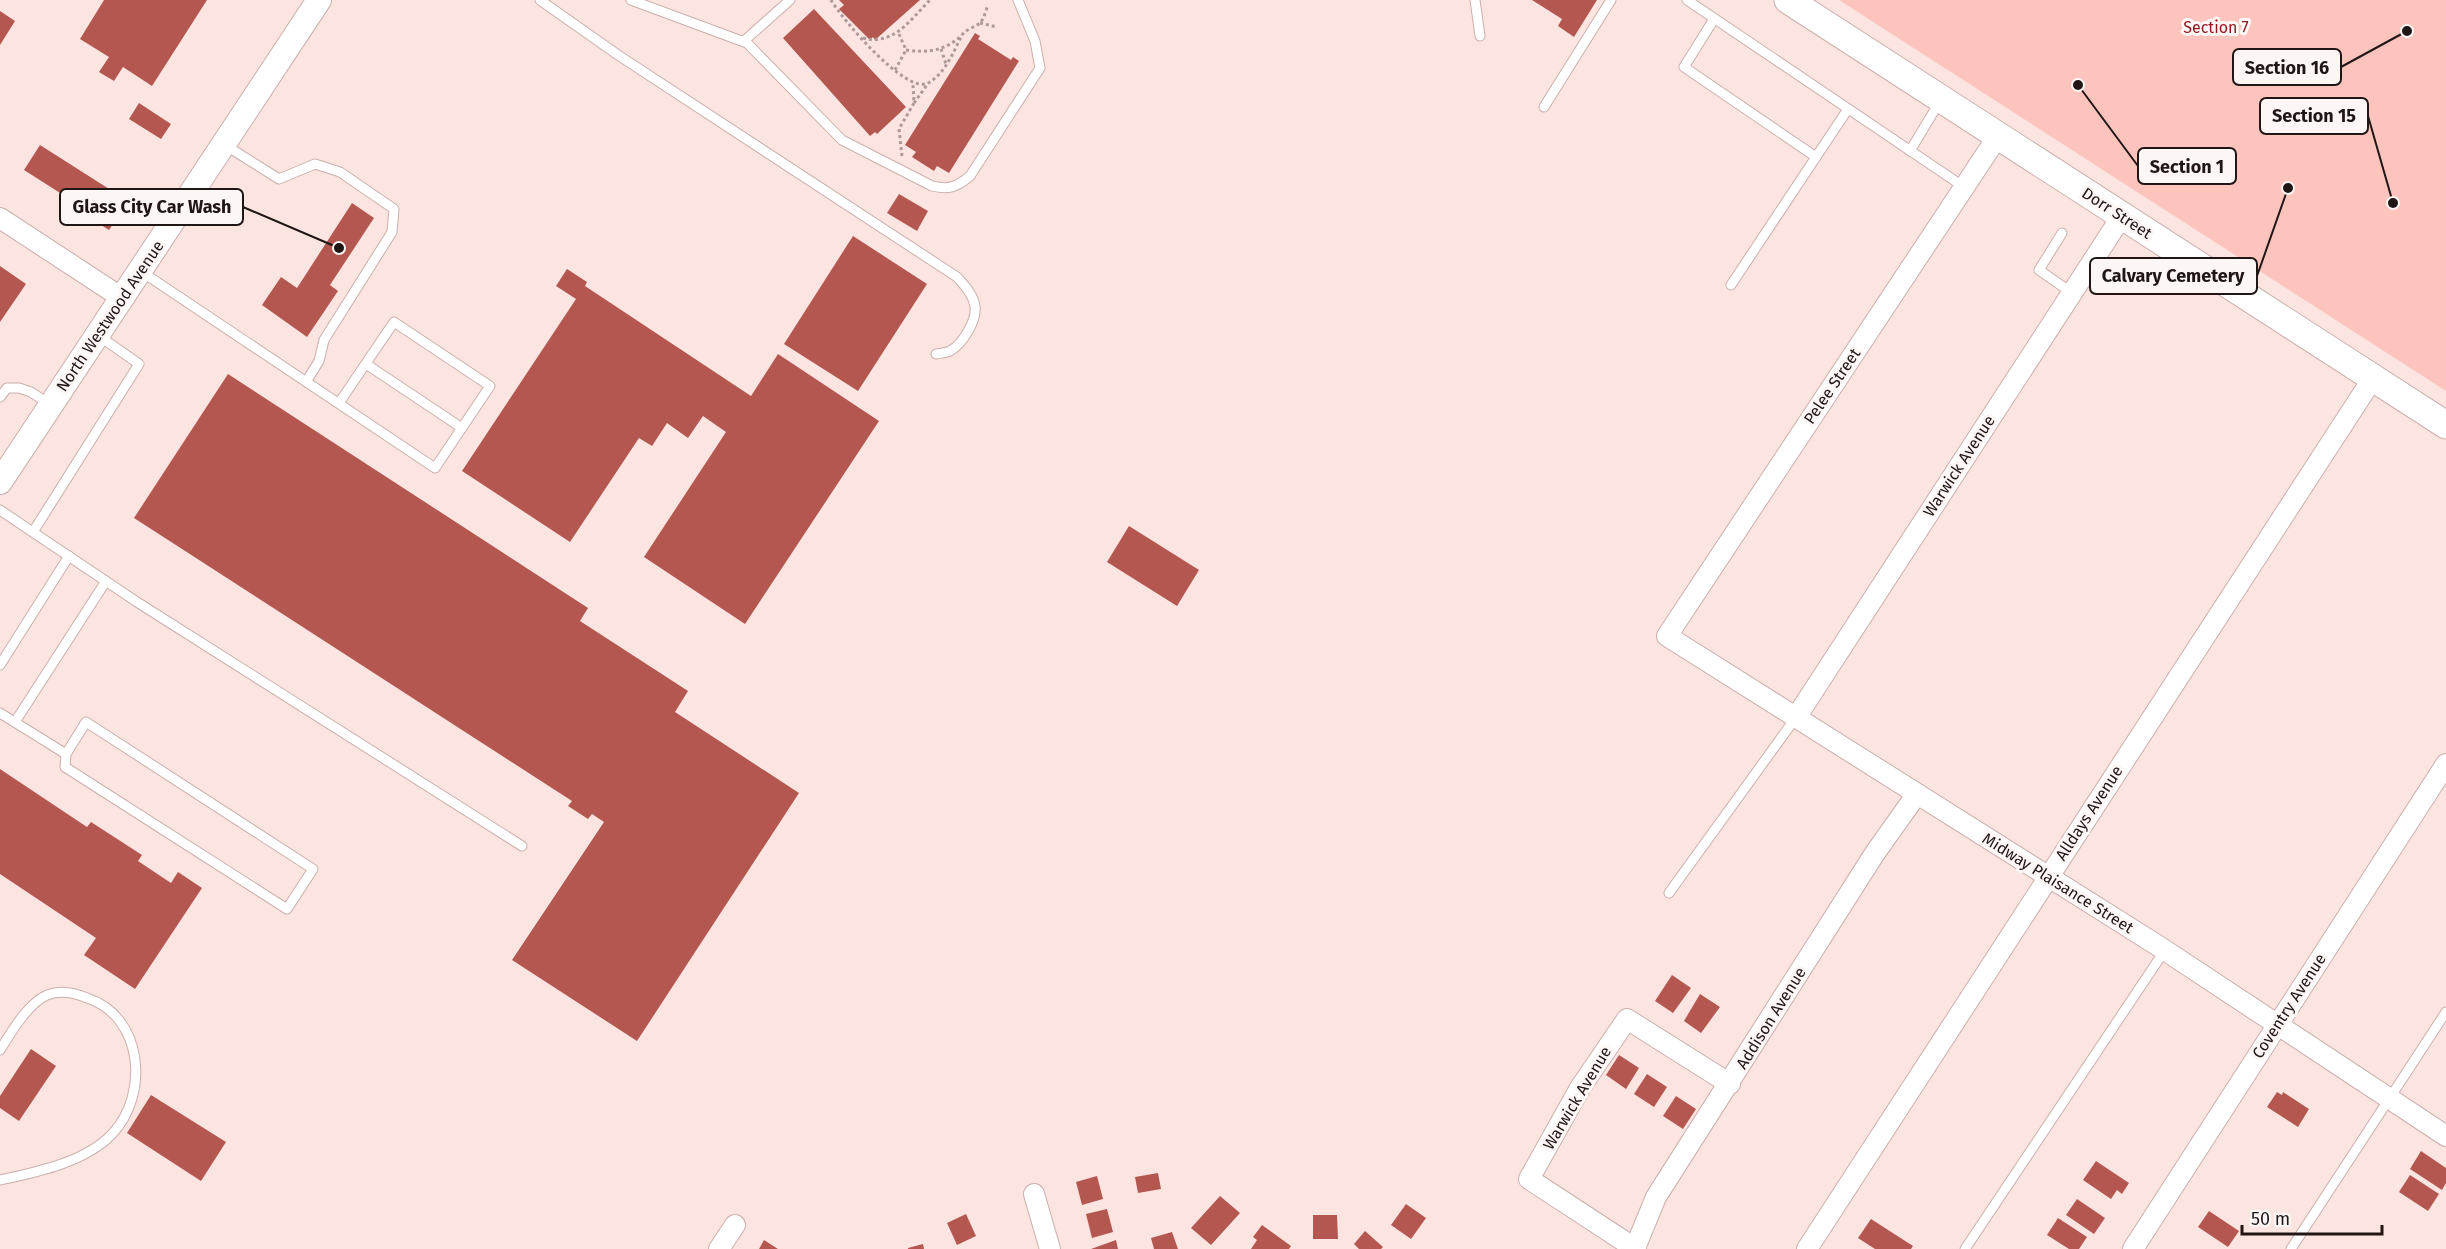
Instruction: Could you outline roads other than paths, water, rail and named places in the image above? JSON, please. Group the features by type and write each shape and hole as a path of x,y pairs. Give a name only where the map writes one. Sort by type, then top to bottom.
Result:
{"main road":[{"name":"Dorr Street","path":"1788,0 2446,425"}],"street":[{"name":"North Westwood Avenue","path":"3,472 51,405 319,0"},
{"name":"Pelee Street","path":"1667,636 1998,136"},
{"name":"Warwick Avenue","path":"1797,716 2122,216"},
{"path":"0,218 122,298"},
{"name":"Alldays Avenue","path":"1807,1249 2373,378"},
{"name":"Midway Plaisance Street","path":"1667,636 2165,950 2446,1136"},
{"name":"Coventry Avenue","path":"2133,1249 2446,764"},
{"name":"Addison Avenue","path":"1636,1249 1656,1197 1870,862 1917,794"},
{"name":"Warwick Avenue","path":"1636,1249 1529,1179 1580,1088 1627,1019 1730,1084"},
{"path":"1034,1194 1050,1249"},
{"path":"719,1249 735,1225"}],"lane":[{"path":"540,0 618,55 957,277 969,291 975,307 971,323 962,340 950,351 936,354"},
{"path":"631,0 744,41 761,55 842,140 932,186 944,189 957,187 970,176 1040,68 1035,41 1018,0"},
{"path":"744,41 790,0"},
{"path":"1475,0 1480,36"},
{"path":"1544,107 1611,0"},
{"path":"1687,0 1964,187"},
{"path":"1714,19 1684,67 1816,157"},
{"path":"1910,151 1941,99"},
{"path":"1731,285 1848,109"},
{"path":"224,144 279,178 315,164 340,172 394,209 392,232 324,340 319,362 306,382"},
{"path":"2062,233 2039,270 2072,293"},
{"path":"140,270 435,468 490,386 394,322 339,403"},
{"path":"33,532 139,364 98,334"},
{"path":"366,364 462,428"},
{"path":"0,397 7,388 19,388 31,392 51,405"},
{"path":"0,510 106,581 522,846"},
{"path":"0,665 69,556"},
{"path":"15,722 106,581"},
{"path":"0,713 66,754"},
{"path":"1669,893 1797,716"},
{"path":"86,722 313,869 287,909 65,767 66,754 86,722"},
{"path":"1965,1249 2165,950"},
{"path":"0,1050 28,1011 47,996 72,992 112,1010 126,1025 133,1043 136,1070 131,1099 124,1118 112,1134 89,1152 0,1180"},
{"path":"2292,1249 2446,1012"}],"place":[{"name":"Section 16","path":"2407,31"},
{"name":"Section 1","path":"2078,85"},
{"name":"Calvary Cemetery","path":"2288,188"},
{"name":"Section 15","path":"2393,203"},
{"name":"Glass City Car Wash","path":"339,248"}],"park label":[{"name":"Section 7","path":"2216,27"}]}
